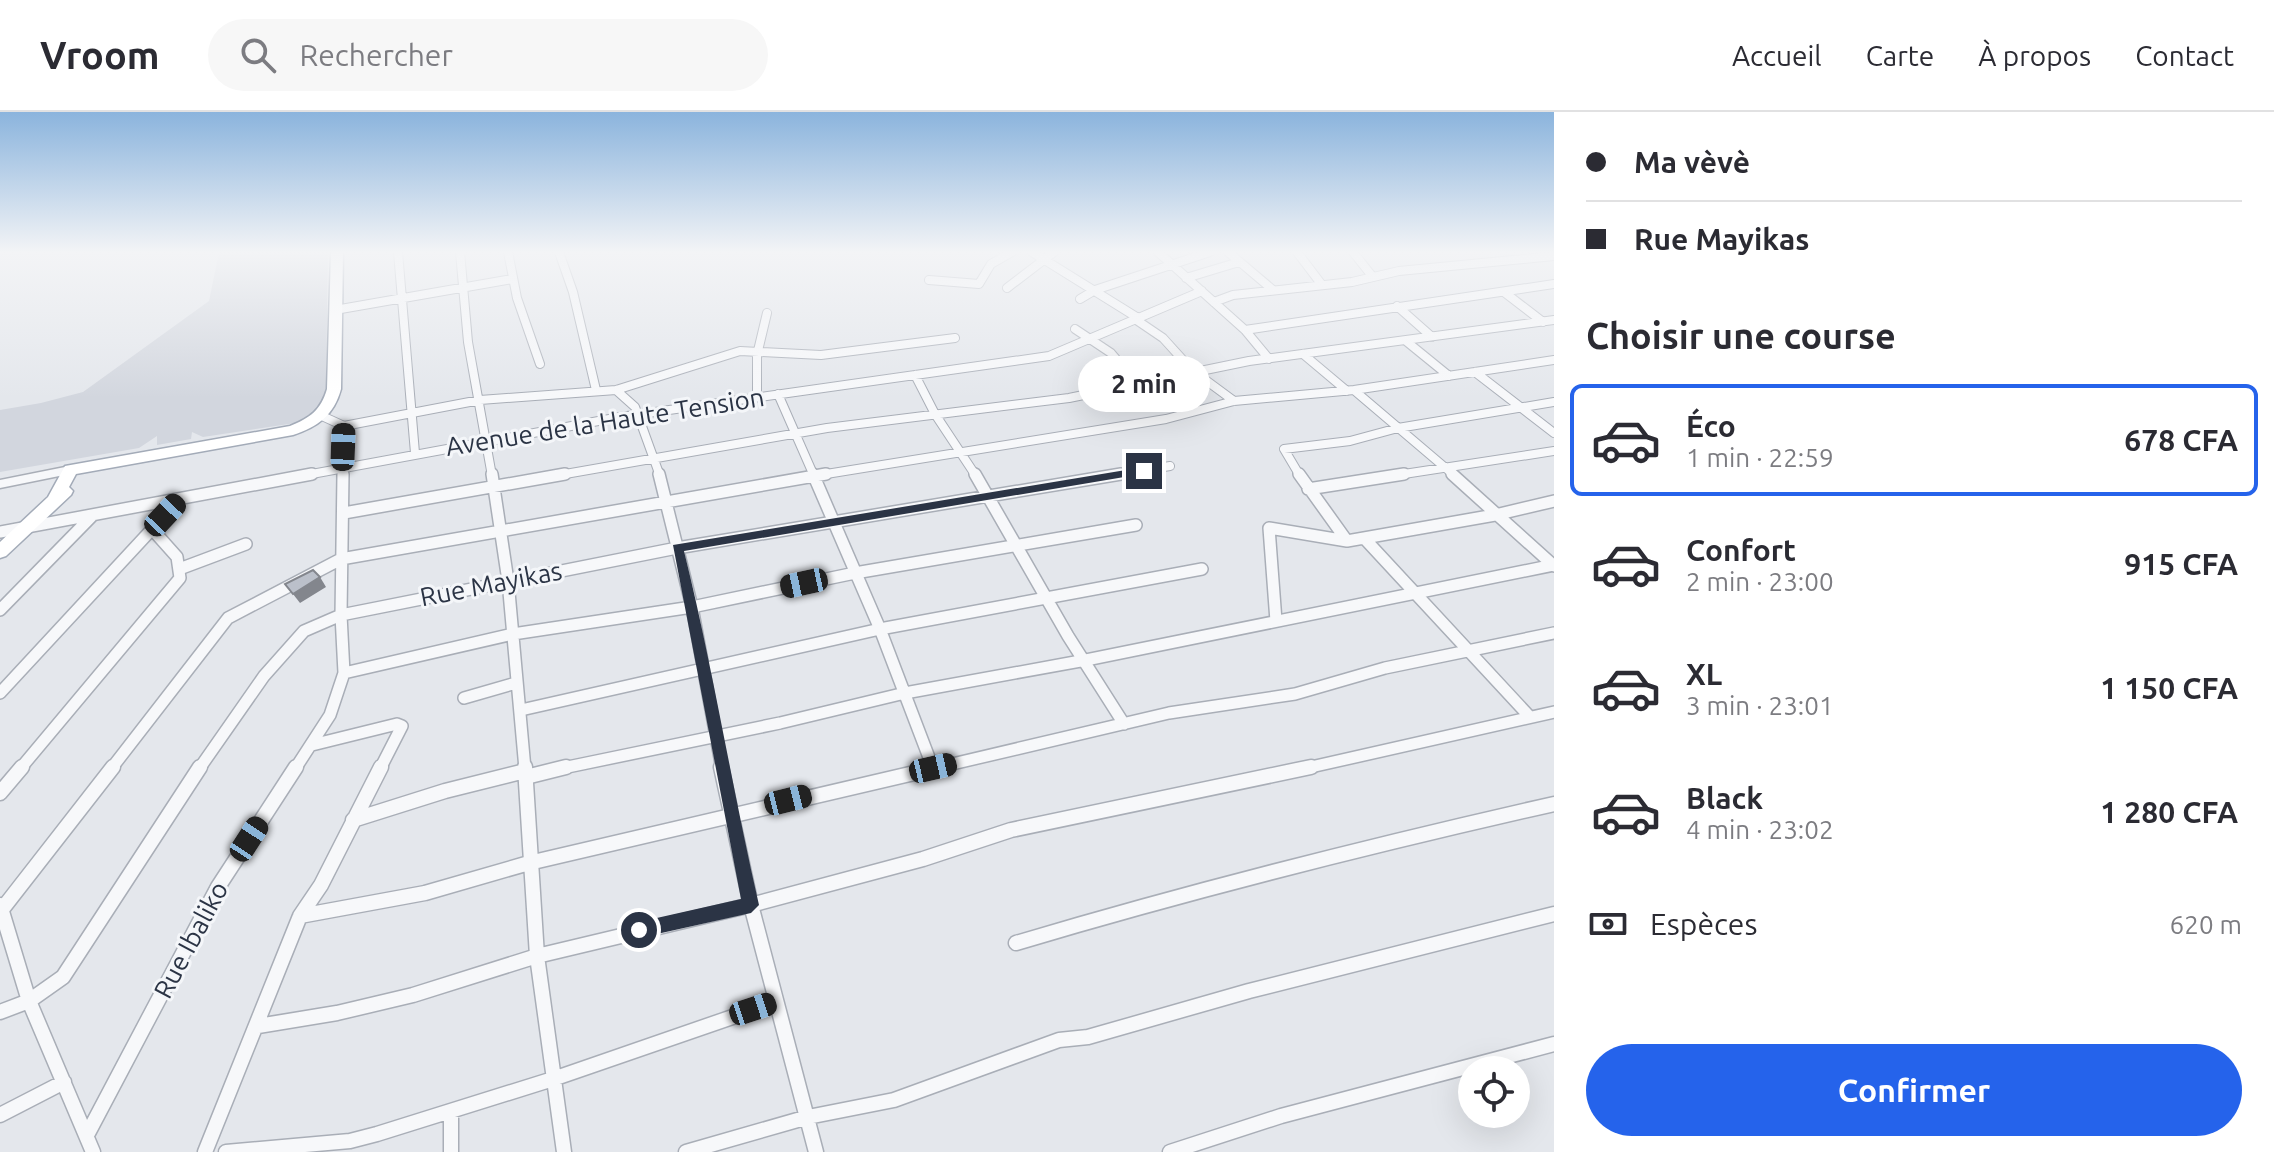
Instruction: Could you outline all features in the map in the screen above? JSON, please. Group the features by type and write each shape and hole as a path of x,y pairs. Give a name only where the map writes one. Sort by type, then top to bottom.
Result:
{"main road":[{"path":"0,552 31,526 67,479 112,462 293,430 322,416 334,389 335,301"}],"street":[{"path":"335,310 389,301"},
{"path":"403,301 415,453"},
{"path":"465,301 468,342 487,439 508,581 521,710 537,956 564,1152"},
{"path":"518,301 536,360 540,364"},
{"path":"575,301 596,390"},
{"path":"1110,301 1163,338 1192,370 1234,401"},
{"name":"Avenue de la Haute Tension","path":"0,532 487,439 639,414 1049,356 1180,301"},
{"path":"1218,301 1214,302 1245,330 1269,359"},
{"path":"1245,330 1439,301"},
{"path":"1515,301 1543,322"},
{"path":"1397,306 1432,337"},
{"path":"757,397 754,370 757,337 767,313"},
{"path":"344,513 793,434 1069,398 1192,370 1554,320"},
{"path":"1075,329 1111,353 1135,381"},
{"path":"322,416 344,426 480,400 616,390 733,352 757,350 821,355 955,338"},
{"path":"1406,341 1449,376"},
{"path":"1303,354 1398,428 1554,565"},
{"path":"93,1152 29,1001 1,909 228,618 341,559 667,500 1166,419 1234,401 1275,400 1350,391 1554,360"},
{"path":"1475,372 1554,433"},
{"path":"915,375 935,414 1019,545 1068,636 1124,724"},
{"path":"616,390 630,401 639,414 667,500 692,607 730,814 816,1152"},
{"path":"778,394 880,629 933,768"},
{"path":"1347,541 1308,489 1284,449 1350,441 1398,428 1554,402"},
{"name":"Rue Ibaliko","path":"87,1135 218,887 312,745 340,693 344,673 341,559 344,426"},
{"path":"1308,489 1554,451"},
{"name":"Rue Mayikas","path":"0,1012 29,1001 63,977 193,777 264,676 304,631 341,615 677,548 1170,466"},
{"path":"0,484 67,479"},
{"path":"0,693 179,500"},
{"path":"1276,621 1269,528 1347,541 1495,515 1554,501"},
{"path":"0,610 92,515"},
{"path":"344,673 513,634 692,607 855,573 1136,525"},
{"path":"0,793 180,578 182,568 179,558 152,529"},
{"path":"1364,538 1530,717"},
{"path":"182,568 246,544"},
{"path":"353,820 445,791 905,693 1086,660 1554,565"},
{"path":"521,710 880,629 1202,569"},
{"path":"300,916 425,893 529,863 730,814 1169,713 1295,694 1385,668 1554,633"},
{"path":"464,698 516,683"},
{"path":"258,1026 337,1013 413,995 537,956 751,905 923,859 1011,830 1554,712"},
{"path":"205,1152 300,916 321,885 402,726 397,724 312,745"},
{"path":"1016,943 1166,898 1326,856 1554,804"},
{"path":"686,1152 808,1117 894,1100 1059,1040 1088,1037 1249,991 1554,914"},
{"path":"226,1152 350,1141 553,1079 776,1002"},
{"path":"1170,1152 1281,1116 1554,1044"},
{"path":"0,1115 64,1082"},
{"path":"451,1112 451,1152"}],"shaded area":[{"path":"209,301 327,301 326,389 316,414 302,422 203,437 192,432 191,439 157,445 157,436 139,448 0,472 0,410 83,392"}],"building":[{"path":"313,570 320,577 293,594 285,584"}],"route":[{"path":"639,930 751,905 730,814 696,626 677,548 1144,471"}]}
